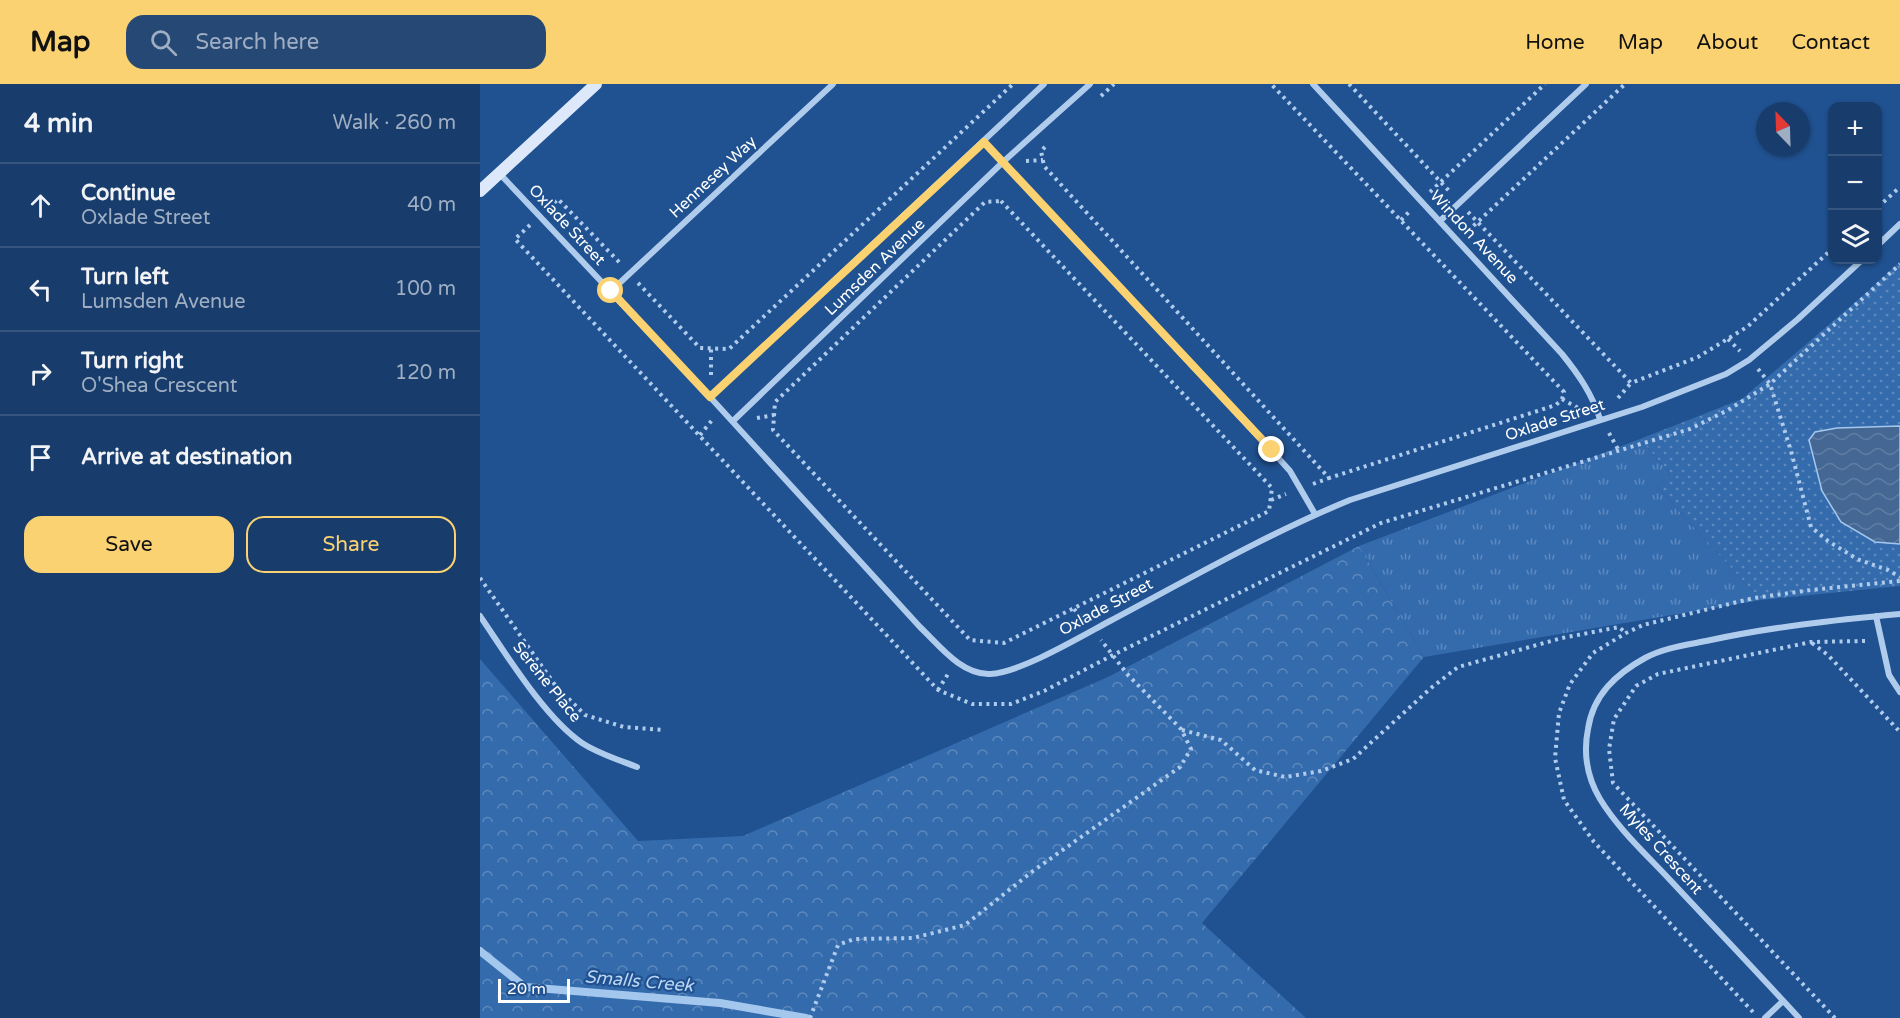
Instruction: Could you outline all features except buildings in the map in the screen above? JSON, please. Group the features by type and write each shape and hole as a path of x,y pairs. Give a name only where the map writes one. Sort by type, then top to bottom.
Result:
{"main road":[{"path":"480,191 596,84"}],"street":[{"name":"Hennesey Way","path":"611,291 833,84"},
{"name":"Lumsden Avenue","path":"710,397 1044,84"},
{"name":"Lumsden Avenue","path":"733,421 1003,162 1090,84"},
{"name":"Windon Avenue","path":"1313,84 1562,354 1581,377 1593,397 1600,419"},
{"path":"1440,221 1586,84"},
{"path":"984,142 1272,450 1290,471 1315,514"},
{"name":"Oxlade Street","path":"499,173 733,421 920,627 953,659 968,669 988,675 1005,672 1046,654 1315,514 1350,500 1697,387 1726,374 1749,360 1858,264"},
{"path":"1882,241 1900,224"},
{"name":"Myles Crescent","path":"1799,1018 1615,821 1600,799 1589,773 1585,744 1589,723 1597,700 1608,684 1647,656 1673,648 1746,633 1900,614"},
{"name":"Serene Place","path":"480,616 536,694 569,732 598,752 637,767"},
{"path":"1875,616 1889,675 1900,692"},
{"path":"1765,1018 1783,1001"}],"path":[{"path":"711,349 729,349 1013,84"},
{"path":"1098,99 1114,84"},
{"path":"1049,144 1041,151 1044,166 1329,478 1556,405 1562,399 1564,392 1271,84"},
{"path":"1349,84 1630,382 1698,357 1747,327 1828,254"},
{"path":"1401,220 1545,84"},
{"path":"1438,260 1625,84"},
{"path":"1882,203 1900,187"},
{"path":"558,199 515,239 938,690 972,704 1011,704 1044,691 1381,523 1690,429 1728,410 1770,384 1900,264"},
{"path":"1001,201 1272,488 1269,511 1004,644 970,640 773,430 775,402 985,202 1001,201"},
{"path":"1728,339 1770,384 1811,527 1857,559 1888,570 1900,579"},
{"path":"480,578 555,685 585,715 624,728 664,730"},
{"path":"1759,1018 1594,842 1564,800 1555,758 1558,713 1570,684 1593,653 1643,625 1754,598 1900,579"},
{"path":"1181,730 1221,740 1255,770 1285,777 1322,771 1353,759 1431,688 1458,667 1562,638 1619,627 1626,633"},
{"path":"1835,1018 1613,783 1609,749 1614,718 1636,686 1658,674 1811,642 1856,642 1880,639"},
{"path":"1811,642 1828,655 1900,732"},
{"path":"810,1018 838,945 855,939 913,938 965,925 1033,871 1180,767 1191,749 1181,730 1128,675 1113,655"}],"green space":[{"path":"1900,262 1900,586 1761,600 1657,487 1670,473 1640,439 1742,399"},
{"path":"1640,439 1670,473 1657,487 1761,600 1424,657 1359,546"},
{"path":"1359,546 1424,657 1202,923 1306,1018 480,1018 480,659 638,841 743,836 1108,677"}],"water":[{"path":"1900,426 1900,544 1875,542 1841,522 1822,491 1809,440 1815,432 1837,428"}],"waterway":[{"name":"Smalls Creek","path":"480,951 525,987 720,1003 806,1018"}],"route":[{"path":"611,291 710,397 984,142 1272,450"}]}
